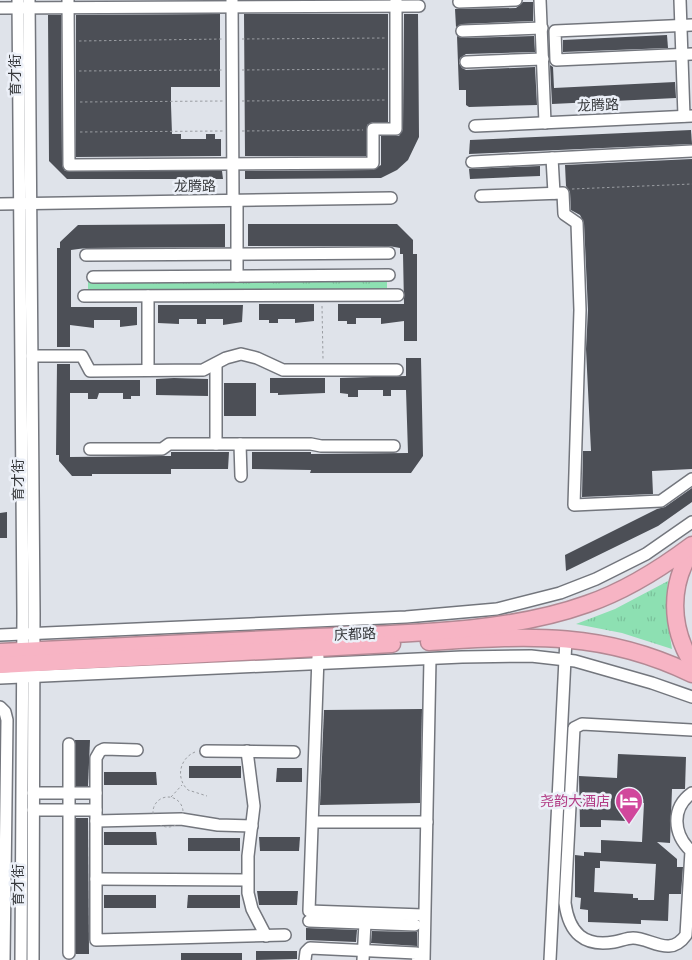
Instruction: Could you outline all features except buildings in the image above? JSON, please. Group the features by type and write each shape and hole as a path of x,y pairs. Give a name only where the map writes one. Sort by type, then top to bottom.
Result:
{"highway":[{"name":"庆都路","path":"0,665 446,630 526,619 558,612 600,599 658,570 692,545"},
{"path":"692,550 679,577 675,611 682,644 692,663"},
{"name":"庆都路","path":"0,652 28,663 318,656 498,638 566,639 595,641 637,651 692,674"}],"street":[{"path":"459,2 516,0"},
{"path":"540,0 546,123"},
{"path":"680,0 686,26 688,116"},
{"path":"68,4 69,165 373,164 373,130 396,130 396,3"},
{"path":"0,8 24,4 396,3 419,6"},
{"name":"育才街","path":"21,960 21,910 28,795 24,4"},
{"path":"232,4 232,164 237,276"},
{"path":"686,26 555,31 556,60 687,54"},
{"path":"462,31 542,28"},
{"path":"466,62 543,58"},
{"name":"龙腾路","path":"475,126 688,116"},
{"path":"472,162 692,151"},
{"path":"552,158 564,214 578,223 579,238 580,310 574,505 661,501 692,479"},
{"path":"481,196 558,193"},
{"name":"龙腾路","path":"0,204 391,198"},
{"name":"育才街","path":"25,204 32,356 28,634"},
{"path":"86,255 389,253"},
{"path":"93,277 389,275"},
{"path":"84,296 398,294"},
{"path":"148,296 148,370"},
{"path":"32,356 82,356 90,371 203,370 241,354 257,358 283,370 397,370"},
{"path":"216,364 216,444"},
{"path":"90,449 162,448 169,444 394,446"},
{"path":"240,444 241,476"},
{"path":"0,635 406,617 497,609 560,593 596,579 646,554 692,522"},
{"path":"550,960 566,639"},
{"path":"423,915 310,912 318,656 430,659 510,656 565,659 610,670 692,697"},
{"path":"424,960 426,919 423,915 430,659"},
{"path":"0,678 28,663"},
{"name":"育才街","path":"28,663 22,750 28,795"},
{"path":"0,707 5,712 7,720 3,750 2,910 4,960"},
{"path":"692,730 582,724 574,728 564,903 569,920 576,932 587,941 596,943 632,938 664,946 679,942 686,935 691,850 680,839 676,824 679,808 692,793"},
{"path":"69,744 69,953"},
{"path":"3,750 22,750"},
{"path":"137,750 100,751 96,758 96,940 285,935"},
{"path":"206,751 294,752"},
{"path":"247,751 254,806 247,880 249,899 266,936"},
{"path":"3,796 96,793"},
{"path":"3,810 69,810 96,815 181,819 218,825 252,826"},
{"name":"育才街","path":"27,810 32,960"},
{"path":"313,822 427,822"},
{"path":"96,879 247,880"},
{"path":"2,910 21,910"},
{"path":"310,921 415,925"},
{"path":"363,955 365,923"},
{"path":"305,960 306,952 310,948 363,955 416,953 418,960"}],"path":[{"path":"69,132 373,130"},
{"path":"558,193 564,190 692,184"},
{"path":"322,295 323,370"},
{"path":"206,751 197,751 186,758 180,773 183,784 192,792 207,796"},
{"path":"171,797 183,784"}],"green space":[{"path":"387,277 387,290 88,293 88,280"},
{"path":"668,581 666,610 672,649 622,633 576,624 615,609"}],"place":[{"name":"尧韵大酒店","path":"629,825"}]}
